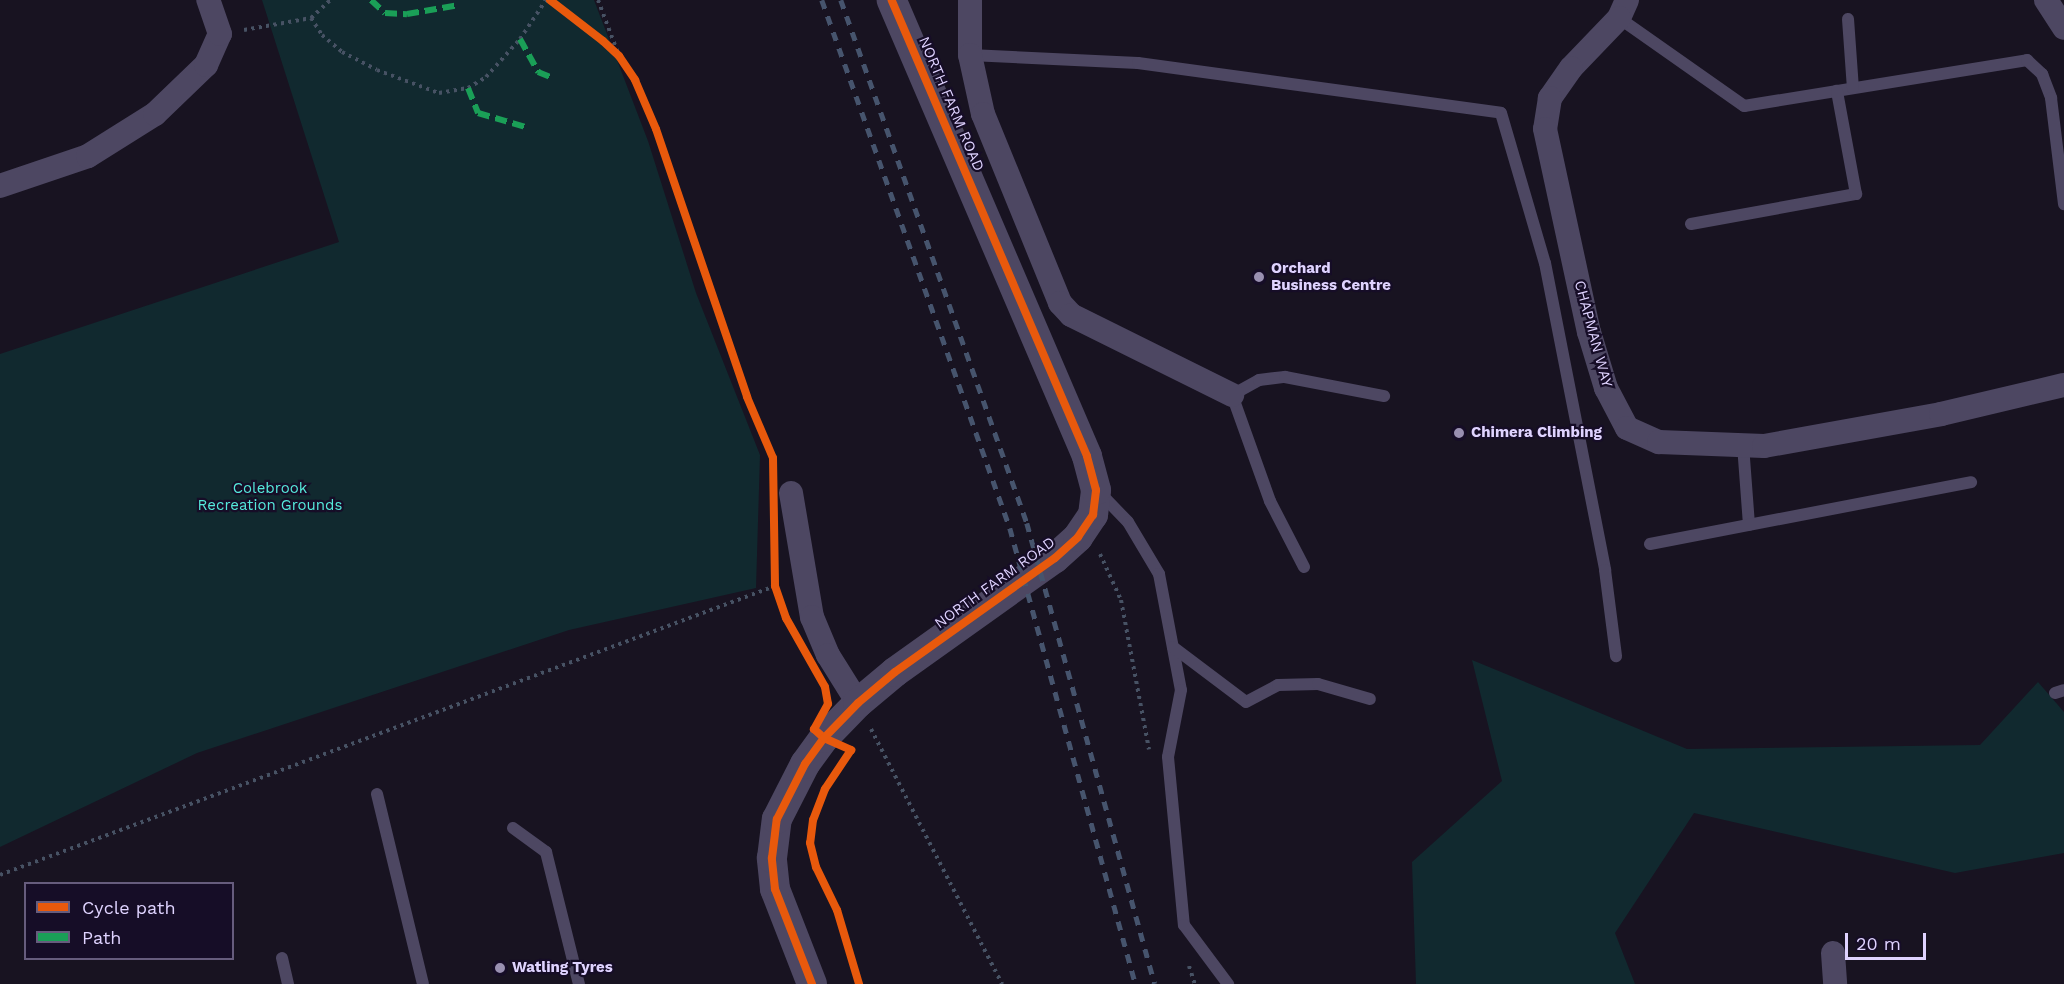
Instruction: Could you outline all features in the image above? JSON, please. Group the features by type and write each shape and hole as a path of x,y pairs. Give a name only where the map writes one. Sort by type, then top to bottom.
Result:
{"street":[{"path":"0,186 88,156 154,114 206,65 220,34 208,0"},
{"name":"NORTH FARM ROAD","path":"812,984 775,889 772,858 777,819 805,764 824,738 858,703 895,672 1055,558 1078,537 1093,515 1096,490 1087,456 892,0"},
{"path":"970,0 970,55 983,114 1060,303 1071,315 1232,395"},
{"path":"2046,0 2064,28"},
{"name":"CHAPMAN WAY","path":"1623,9 1571,68 1550,98 1545,129 1589,332 1606,388 1627,428 1659,442 1764,446 1941,414 2062,389"},
{"path":"791,492 812,617 828,655 858,703"},
{"path":"1833,953 1835,984"}],"lane":[{"path":"1623,9 1744,106 2027,60 2042,74 2051,98 2064,204"},
{"path":"1848,19 1853,88"},
{"path":"970,55 1138,63 1501,112 1545,263 1605,570 1616,656"},
{"path":"1691,224 1856,194 1837,91"},
{"path":"1304,567 1270,501 1232,395 1259,380 1285,377 1384,396"},
{"path":"1743,445 1749,525"},
{"path":"1650,544 1971,482"},
{"path":"1096,490 1128,522 1159,574 1181,690 1168,757 1184,925 1228,984"},
{"path":"1173,647 1246,702 1278,685 1318,684 1370,699"},
{"path":"377,794 423,984"},
{"path":"513,828 546,852 579,984"},
{"path":"282,958 288,984"}],"path":[{"path":"220,34 311,18 330,0"},
{"path":"311,18 322,35 342,52 377,70 439,93 468,88 486,77 520,39 546,0"},
{"path":"598,0 619,56"},
{"path":"0,875 775,586"},
{"path":"864,735 870,728 1002,984"}],"green space":[{"name":"Colebrook Recreation Grounds","path":"262,0 594,0 648,141 696,293 760,455 756,588 569,630 197,753 0,847 0,354 339,242"},
{"path":"1472,660 1687,749 1980,745 2038,682 2064,712 2064,853 1955,873 1694,813 1615,933 1635,984 1416,984 1412,862 1502,781"}],"railway":[{"path":"822,0 1010,528 1136,984"},
{"path":"841,0 1027,523 1155,984"}],"marked path":[{"path":"371,0 385,13 407,14 459,5"},
{"path":"520,39 538,72 553,78"},
{"path":"468,88 478,113 526,127"}],"cycle path":[{"path":"550,0 619,56 635,80 656,129 747,397 773,458 775,586 786,618 825,687 828,704 814,729 824,738 851,750 825,789 813,820 810,843 816,867 837,910 859,984"},
{"path":"812,984 775,889 772,858 777,819 805,764 824,738 858,703 895,672 1055,558 1078,537 1093,515 1096,490 1087,456 892,0"}],"place":[{"name":"Orchard Business Centre","path":"1259,277"},
{"name":"Chimera Climbing","path":"1459,433"},
{"name":"Watling Tyres","path":"500,968"}]}
